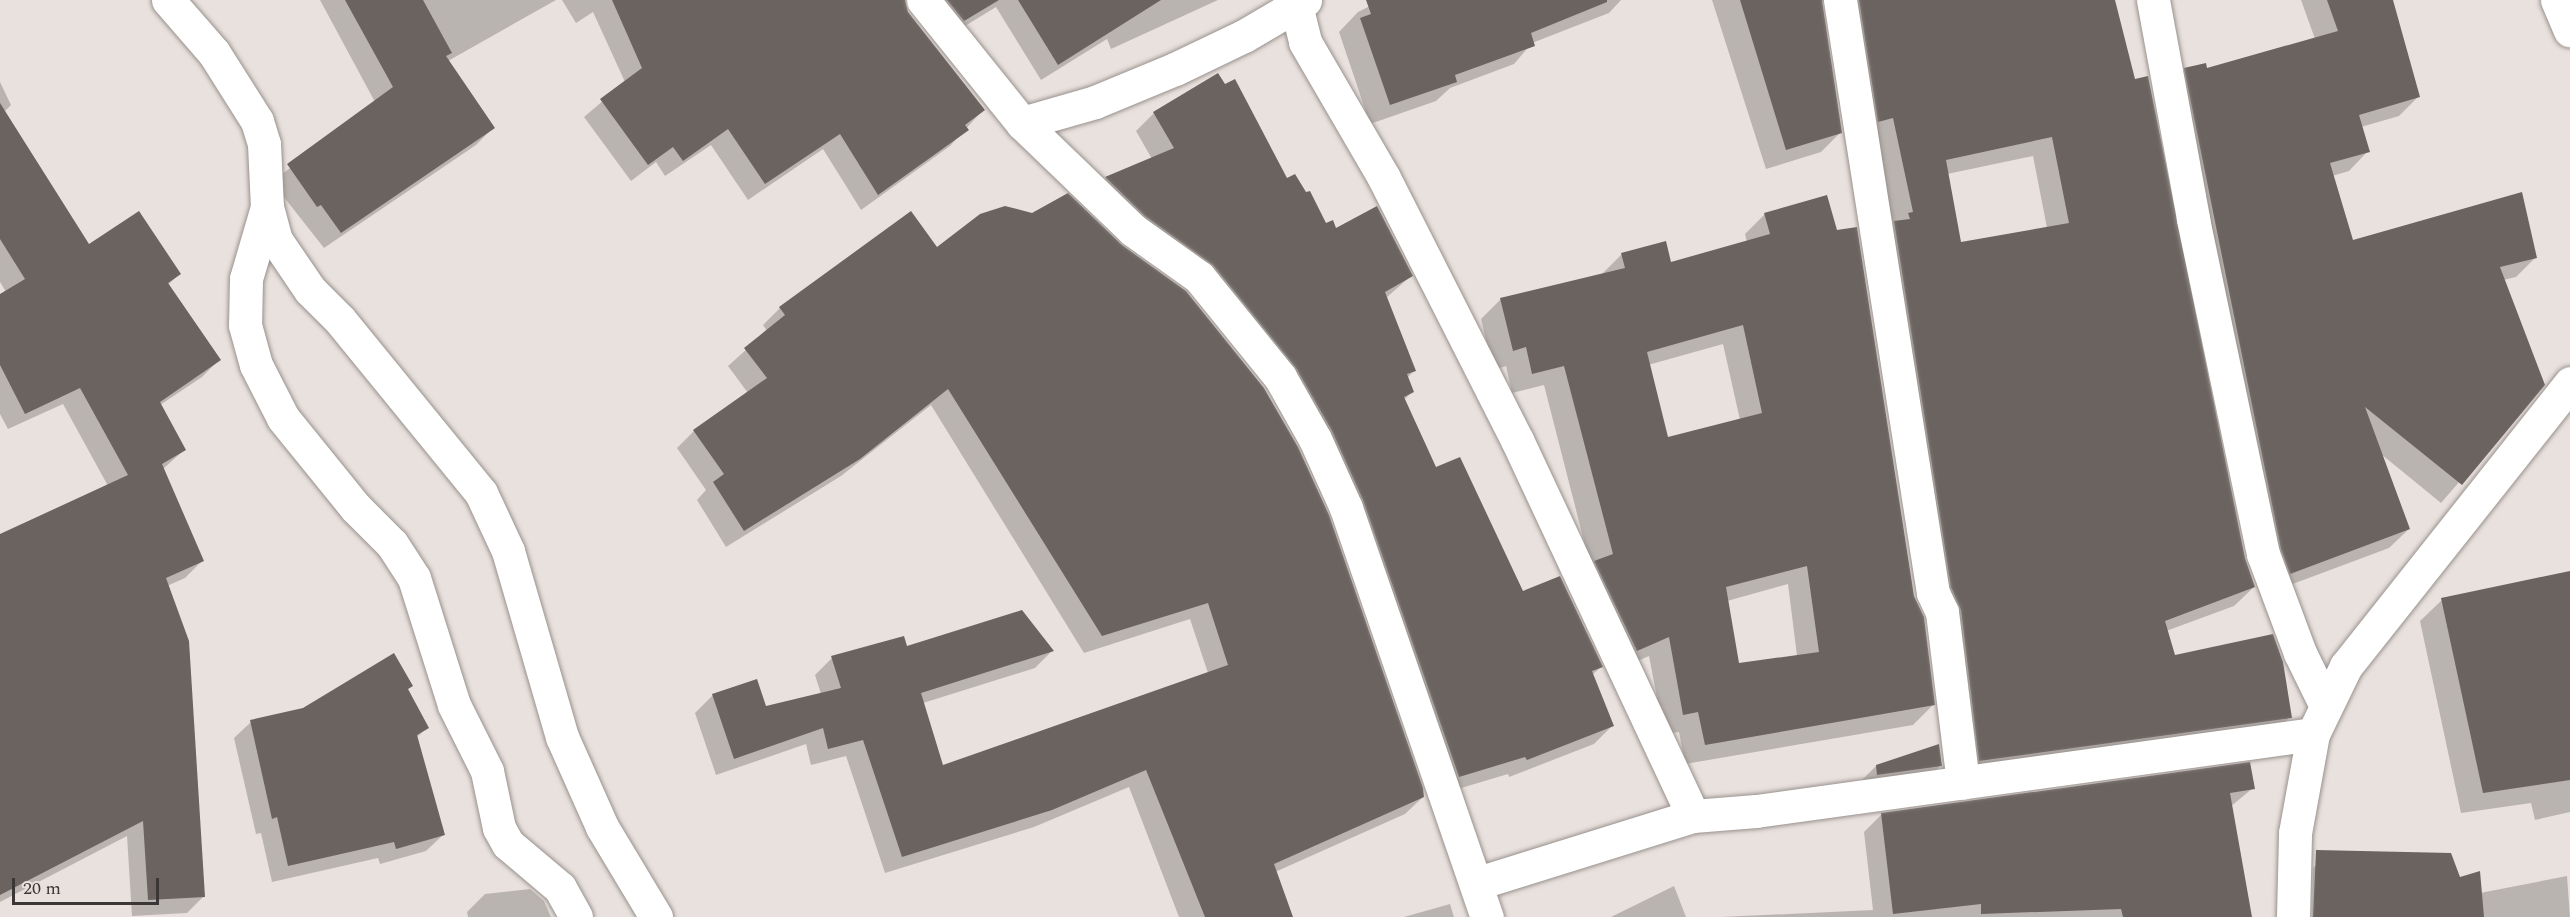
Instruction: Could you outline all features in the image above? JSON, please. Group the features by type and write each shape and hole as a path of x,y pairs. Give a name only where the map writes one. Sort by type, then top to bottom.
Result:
{"street":[{"path":"168,0 214,53 257,121 268,167 267,207 246,279 246,326 256,365 283,418 356,507 392,544 414,578 454,705 487,771 499,828 508,844 560,888 576,917"},
{"path":"923,0 1022,123 1133,230 1199,277 1280,377 1315,439 1346,508 1478,883 1487,917"},
{"path":"1840,0 1933,593 1942,612 1963,783"},
{"path":"2153,0 2193,219 2263,554 2300,652 2319,720"},
{"path":"2557,0 2570,30"},
{"path":"1022,123 1095,102 1175,69 1300,2 1305,42 1384,178 1517,440 1693,816"},
{"path":"267,207 276,240 310,290 340,320 481,493 508,551 562,737 602,826 656,917"},
{"path":"2293,917 2295,833 2319,720 2346,666 2570,383"},
{"path":"1478,883 1693,816 1756,811 1963,783 2319,720"}],"building":[{"path":"345,0 423,0 452,53 446,56 495,128 341,233 321,205 317,207 287,164 393,87"},
{"path":"612,0 905,0 908,12 985,110 965,125 969,130 878,195 840,134 765,184 728,129 683,161 673,147 648,165 600,99 642,68"},
{"path":"947,0 999,0 964,21"},
{"path":"1018,0 1161,0 1058,65"},
{"path":"1366,0 1607,0 1607,2 1531,33 1535,46 1455,75 1457,82 1390,105 1360,18 1371,14"},
{"path":"1740,0 1822,0 1842,133 1786,150"},
{"path":"1859,0 2115,0 2135,79 2148,76 2245,558 2255,587 2165,621 2175,655 2273,634 2283,662 2292,718 1979,761 1961,610 1951,587 1894,221 1910,219 1908,213 1913,212 1893,118 1878,122","holes":["2052,137 2069,223 1961,242 1946,160"]},
{"path":"2327,0 2393,0 2420,97 2359,115 2370,152 2330,163 2353,240 2522,192 2537,258 2500,267 2545,385 2462,485 2365,407 2410,529 2290,574 2281,549 2184,68 2206,63 2207,68 2338,31"},
{"path":"1218,73 1225,84 1235,79 1287,178 1295,174 1306,192 1310,191 1326,223 1333,220 1336,228 1377,206 1413,276 1385,292 1416,371 1407,374 1414,392 1404,397 1436,467 1460,457 1523,591 1560,576 1603,667 1592,671 1614,726 1527,760 1525,757 1459,777 1363,500 1332,431 1296,368 1213,265 1145,216 1105,177 1174,148 1153,112"},
{"path":"0,103 89,244 139,211 181,274 168,283 221,360 160,402 186,450 162,464 204,561 166,578 189,641 205,897 148,900 143,821 0,895 0,534 128,475 80,388 25,414 0,365 0,294 25,279 0,239"},
{"path":"1068,193 1122,245 1186,291 1264,388 1298,447 1329,515 1423,788 1424,797 1274,864 1293,917 1205,917 1146,770 1052,810 902,857 863,740 828,749 823,728 734,759 712,694 757,679 766,706 841,688 831,656 904,636 907,646 1022,610 1054,651 921,693 943,765 1228,665 1208,603 1102,636 948,389 860,459 744,531 713,482 724,474 693,430 767,378 744,348 785,315 779,307 911,211 937,247 980,214 1005,206 1032,213"},
{"path":"1827,195 1837,230 1857,227 1914,596 1924,617 1935,705 1705,745 1698,712 1683,715 1669,637 1637,651 1594,561 1613,554 1564,366 1532,374 1526,347 1513,351 1500,298 1625,268 1621,253 1666,241 1671,262 1770,234 1764,213","holes":["1743,325 1762,413 1668,437 1647,352","1807,566 1819,652 1739,663 1726,587"]},
{"path":"2570,571 2570,780 2483,793 2441,598"},
{"path":"394,653 413,686 408,689 429,728 417,735 445,835 396,849 394,842 288,866 277,817 272,819 250,720 303,708"},
{"path":"1939,744 1942,766 1877,775 1876,765"},
{"path":"2250,762 2255,789 2230,793 2252,917 2123,917 2121,909 1981,914 1981,904 1893,914 1881,813"},
{"path":"2316,850 2451,853 2460,877 2480,871 2484,917 2313,917"}]}
